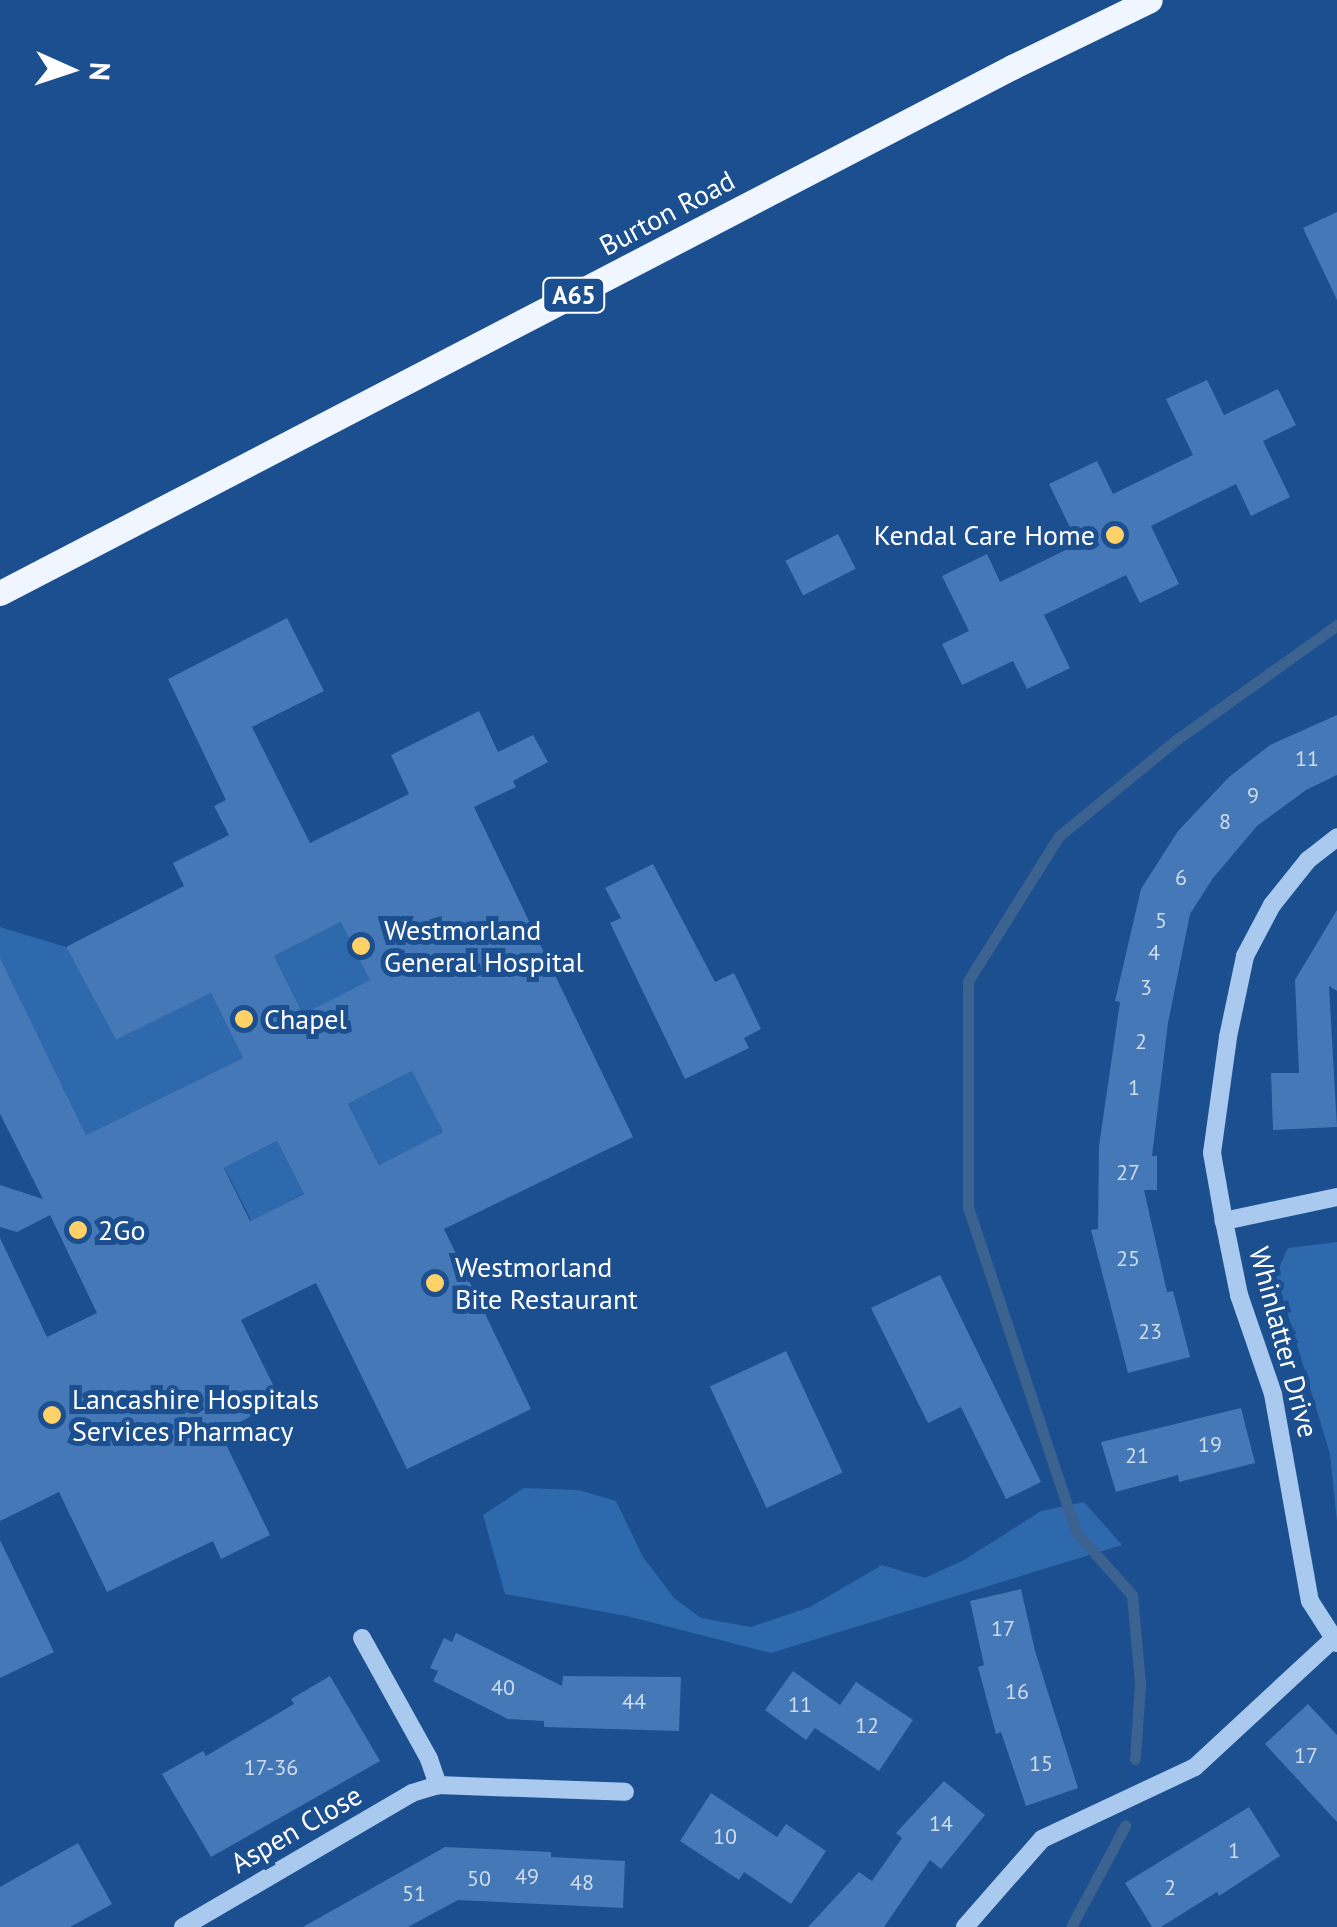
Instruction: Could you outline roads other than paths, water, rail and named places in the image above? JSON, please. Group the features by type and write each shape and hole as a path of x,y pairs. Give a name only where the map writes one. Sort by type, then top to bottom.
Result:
{"main road":[{"name":"Burton Road","path":"0,593 1012,67 1150,0"}],"street":[{"path":"1224,1221 1212,1153 1228,1037 1245,956 1272,905 1308,860 1337,837"},
{"name":"Whinlatter Drive","path":"1335,1641 1310,1601 1273,1394 1239,1296 1224,1221 1337,1197"},
{"path":"362,1638 438,1785"},
{"path":"965,1927 1042,1839 1195,1767 1335,1641"},
{"name":"Aspen Close","path":"183,1927 412,1793 438,1785 625,1792"}],"waterway":[{"path":"1135,1759 1140,1683 1132,1595 1076,1532 968,1208 968,981 1059,836 1176,740 1337,625"},
{"path":"1071,1927 1125,1826"}],"place":[{"name":"Kendal Care Home","path":"1115,535"},
{"name":"Westmorland General Hospital","path":"361,946"},
{"name":"Chapel","path":"244,1019"},
{"name":"2Go","path":"78,1230"},
{"name":"Westmorland Bite Restaurant","path":"435,1283"},
{"name":"Lancashire Hospitals Services Pharmacy","path":"52,1415"}]}
